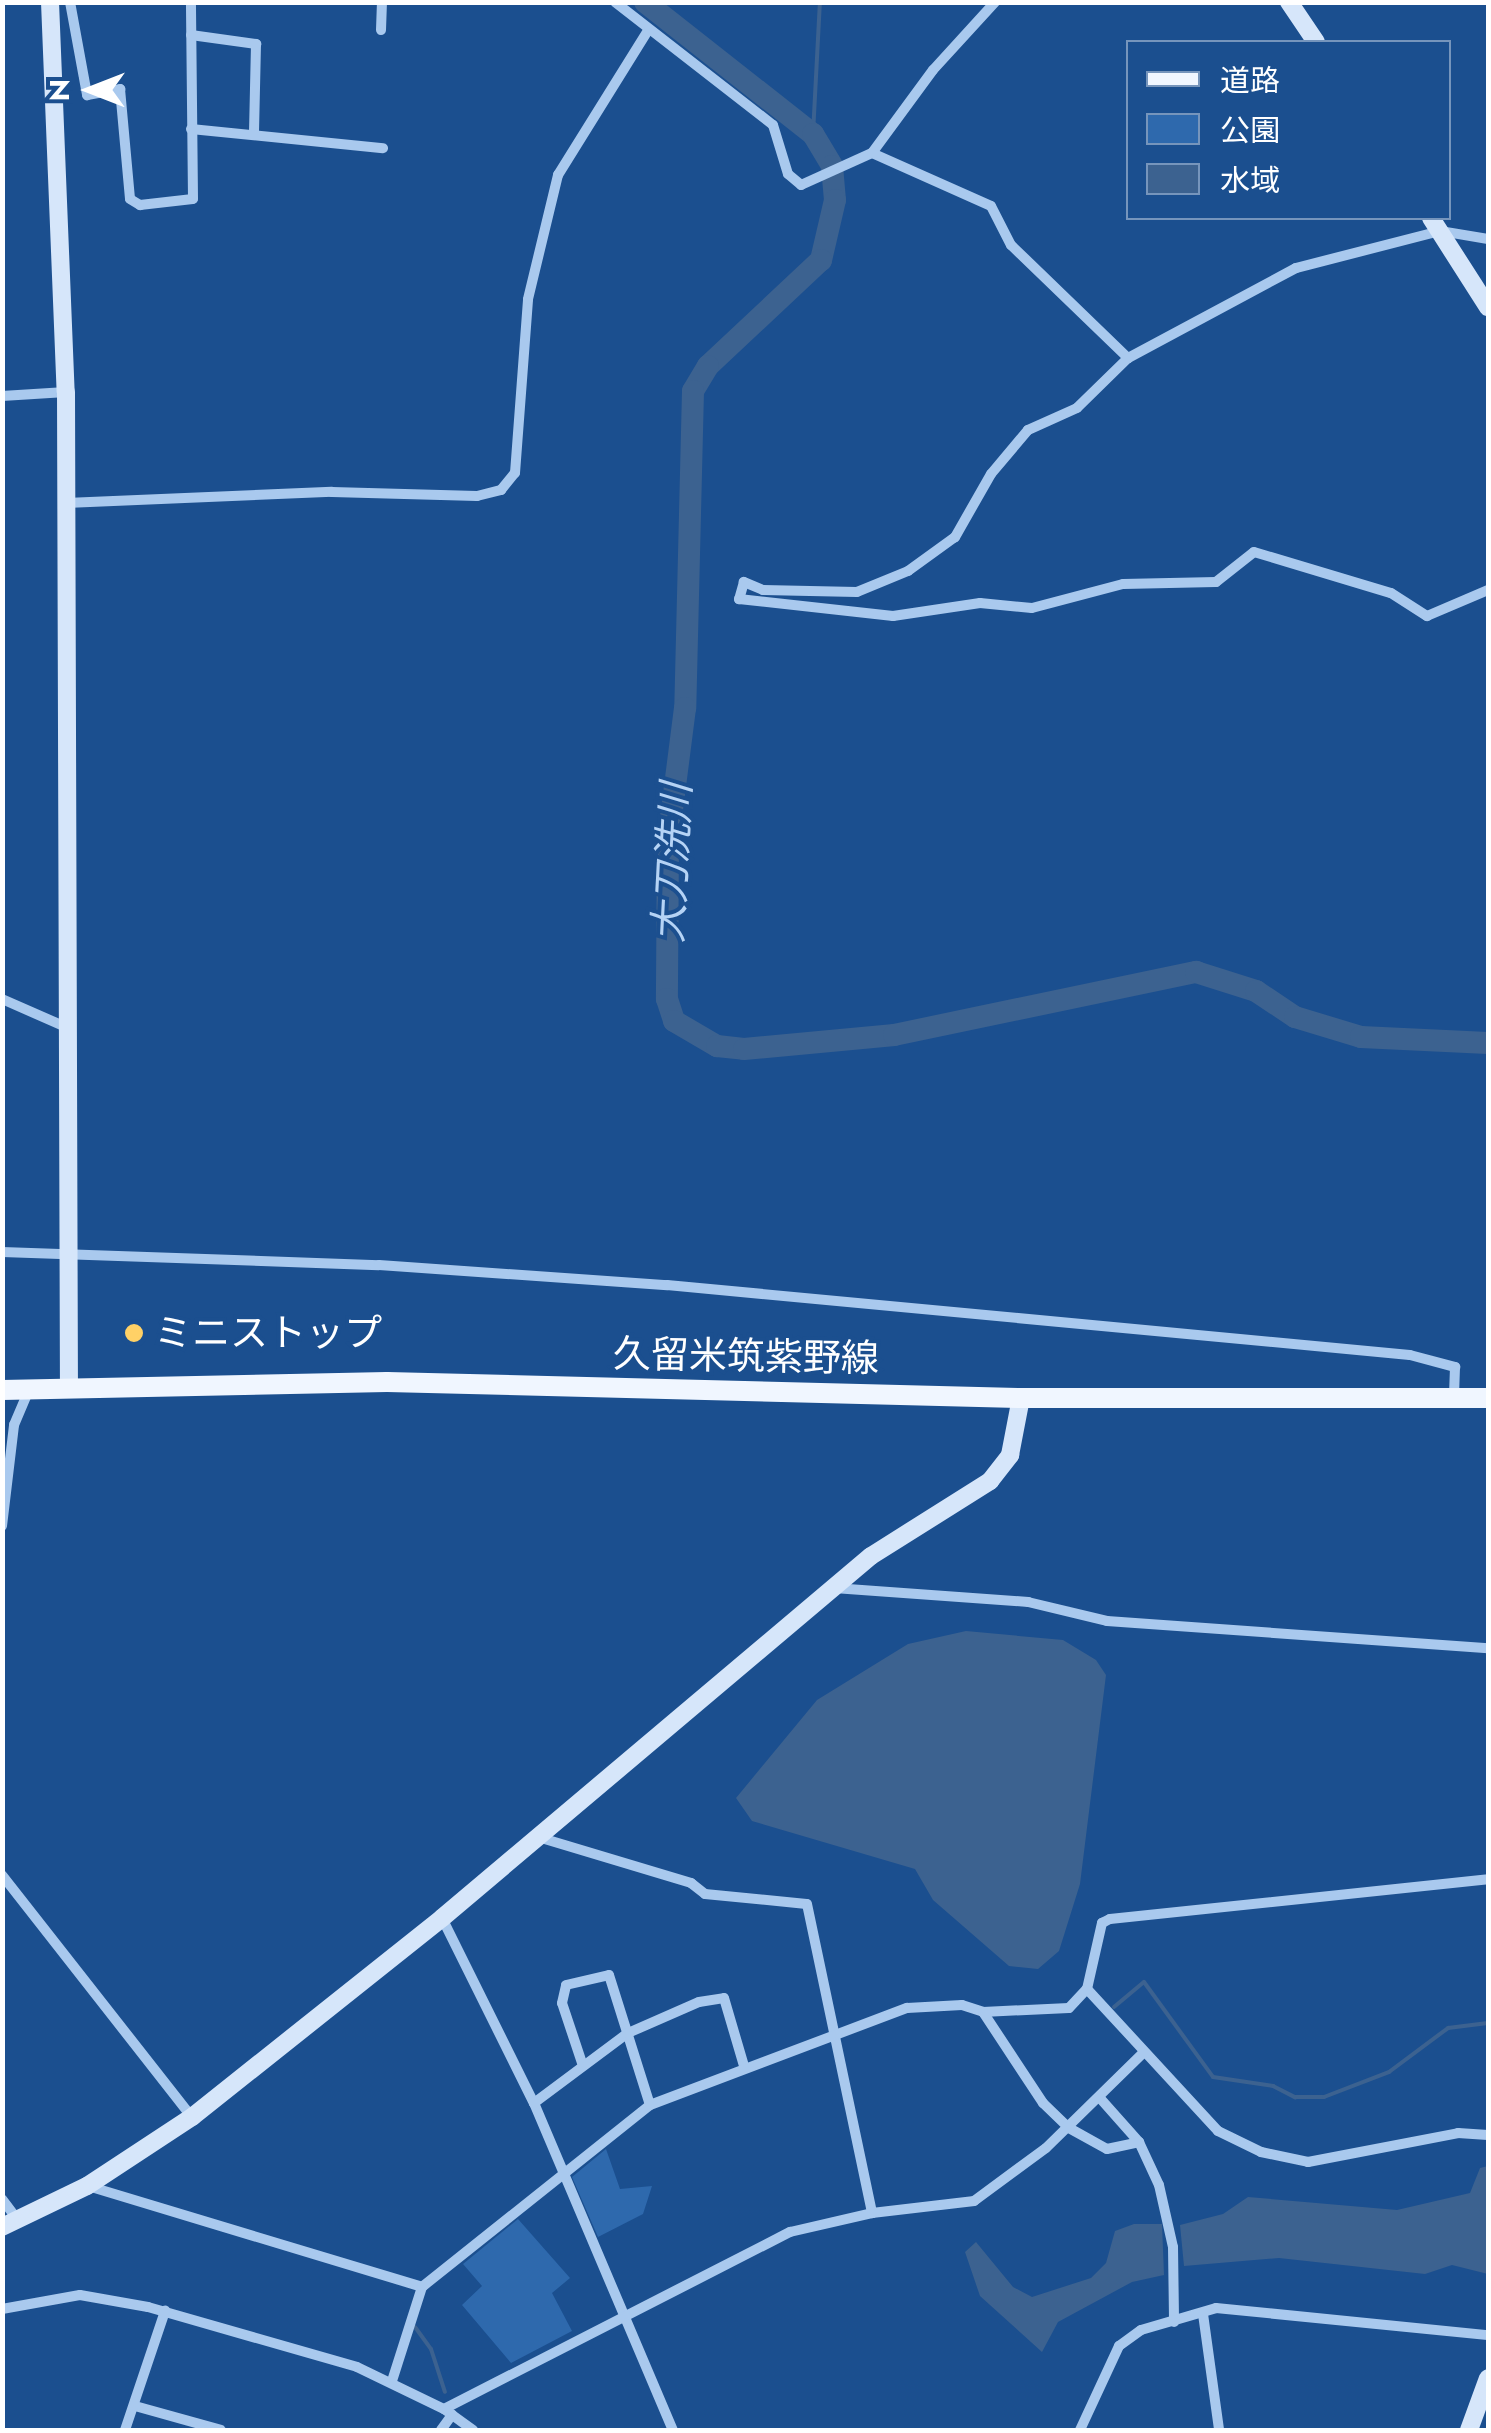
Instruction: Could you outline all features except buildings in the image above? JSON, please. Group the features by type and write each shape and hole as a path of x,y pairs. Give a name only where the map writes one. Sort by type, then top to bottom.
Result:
{"main road":[{"name":"久留米筑紫野線","path":"2,1390 387,1382 1021,1398 1488,1398"}],"street":[{"path":"50,2 66,392 69,1386"},
{"path":"70,2 88,95 120,89 130,199 140,205 193,199 191,2"},
{"path":"381,30 382,2"},
{"path":"614,2 647,32 773,125 792,180 808,185 845,170 872,153 933,70 996,2"},
{"path":"1290,2 1315,40"},
{"path":"66,503 332,492 478,496 501,490 515,473 528,299 558,175 647,32"},
{"path":"191,34 256,44 254,132"},
{"path":"192,129 254,132 384,148"},
{"path":"872,153 991,206 1010,245 1128,358"},
{"path":"1435,224 1488,307"},
{"path":"1488,239 1435,224 1296,268 1128,358 1077,408 1028,430 991,474 955,537 908,571 856,592 763,590 744,582 739,599 893,616 980,602 1032,608 1124,584 1216,582 1254,552 1391,592 1428,616 1488,590"},
{"path":"2,396 66,392"},
{"path":"2,999 68,1028"},
{"path":"2,1252 650,1284 1410,1355 1455,1367 1454,1398"},
{"path":"2,1526 14,1425 30,1388"},
{"path":"2,2199 10,2223 87,2186 192,2118 442,1918 831,1588 913,1524 990,1480 1010,1455 1021,1398"},
{"path":"831,1588 1028,1602 1108,1621 1488,1648"},
{"path":"537,1836 691,1884 705,1894 807,1904 872,2213"},
{"path":"2,1876 192,2118"},
{"path":"392,2381 422,2287 650,2105 744,2066 906,2008 962,2004 983,2012 1057,2013 1087,1990 1102,1924 1110,1919 1488,1879"},
{"path":"442,1918 534,2103 673,2430"},
{"path":"582,2063 562,2003 566,1984 609,1975 650,2105"},
{"path":"1087,1990 1218,2131 1286,2161 1330,2159 1458,2133 1488,2134"},
{"path":"534,2103 582,2063 628,2033 724,1998 744,2066"},
{"path":"983,2012 1042,2103 1069,2128 1107,2149 1139,2142"},
{"path":"441,2430 448,2412 625,2313 790,2232 872,2213 974,2201 1069,2128 1143,2053"},
{"path":"1099,2097 1139,2142 1159,2185 1173,2247 1174,2322"},
{"path":"87,2186 422,2287"},
{"path":"2,2309 80,2295 165,2311 392,2381 472,2430"},
{"path":"1080,2430 1120,2346 1141,2330 1203,2314 1239,2307 1488,2335"},
{"path":"126,2430 165,2311"},
{"path":"1203,2314 1219,2430"},
{"path":"1469,2430 1488,2378"},
{"path":"135,2406 221,2430"}],"green space":[{"path":"606,2149 620,2189 652,2186 643,2214 598,2237 572,2177"},
{"path":"518,2219 570,2278 552,2293 572,2331 511,2363 462,2305 482,2286 463,2264"}],"water":[{"path":"966,1631 1063,1640 1096,1660 1106,1675 1080,1884 1059,1951 1038,1969 1009,1966 933,1900 915,1869 752,1821 736,1798 817,1700 908,1644"},
{"path":"1488,2166 1488,2274 1452,2265 1425,2274 1279,2258 1184,2266 1180,2225 1223,2214 1248,2197 1397,2210 1470,2193 1480,2168"},
{"path":"1134,2224 1162,2224 1164,2275 1132,2282 1058,2322 1042,2352 980,2296 965,2252 976,2242 1013,2287 1032,2297 1091,2278 1106,2263 1115,2231"}],"waterway":[{"name":"大刀洗川","path":"645,2 813,134 832,166 835,200 821,260 708,366 693,391 685,708 668,841 667,999 674,1021 717,1046 744,1049 894,1035 1196,972 1256,991 1295,1017 1361,1037 1488,1043"},
{"path":"813,134 820,2"},
{"path":"1114,2007 1144,1982 1213,2077 1273,2086 1295,2097 1324,2097 1389,2072 1448,2028 1488,2023"},
{"path":"415,2327 431,2349 445,2392"}],"place":[{"name":"ミニストップ","path":"134,1333"}]}
